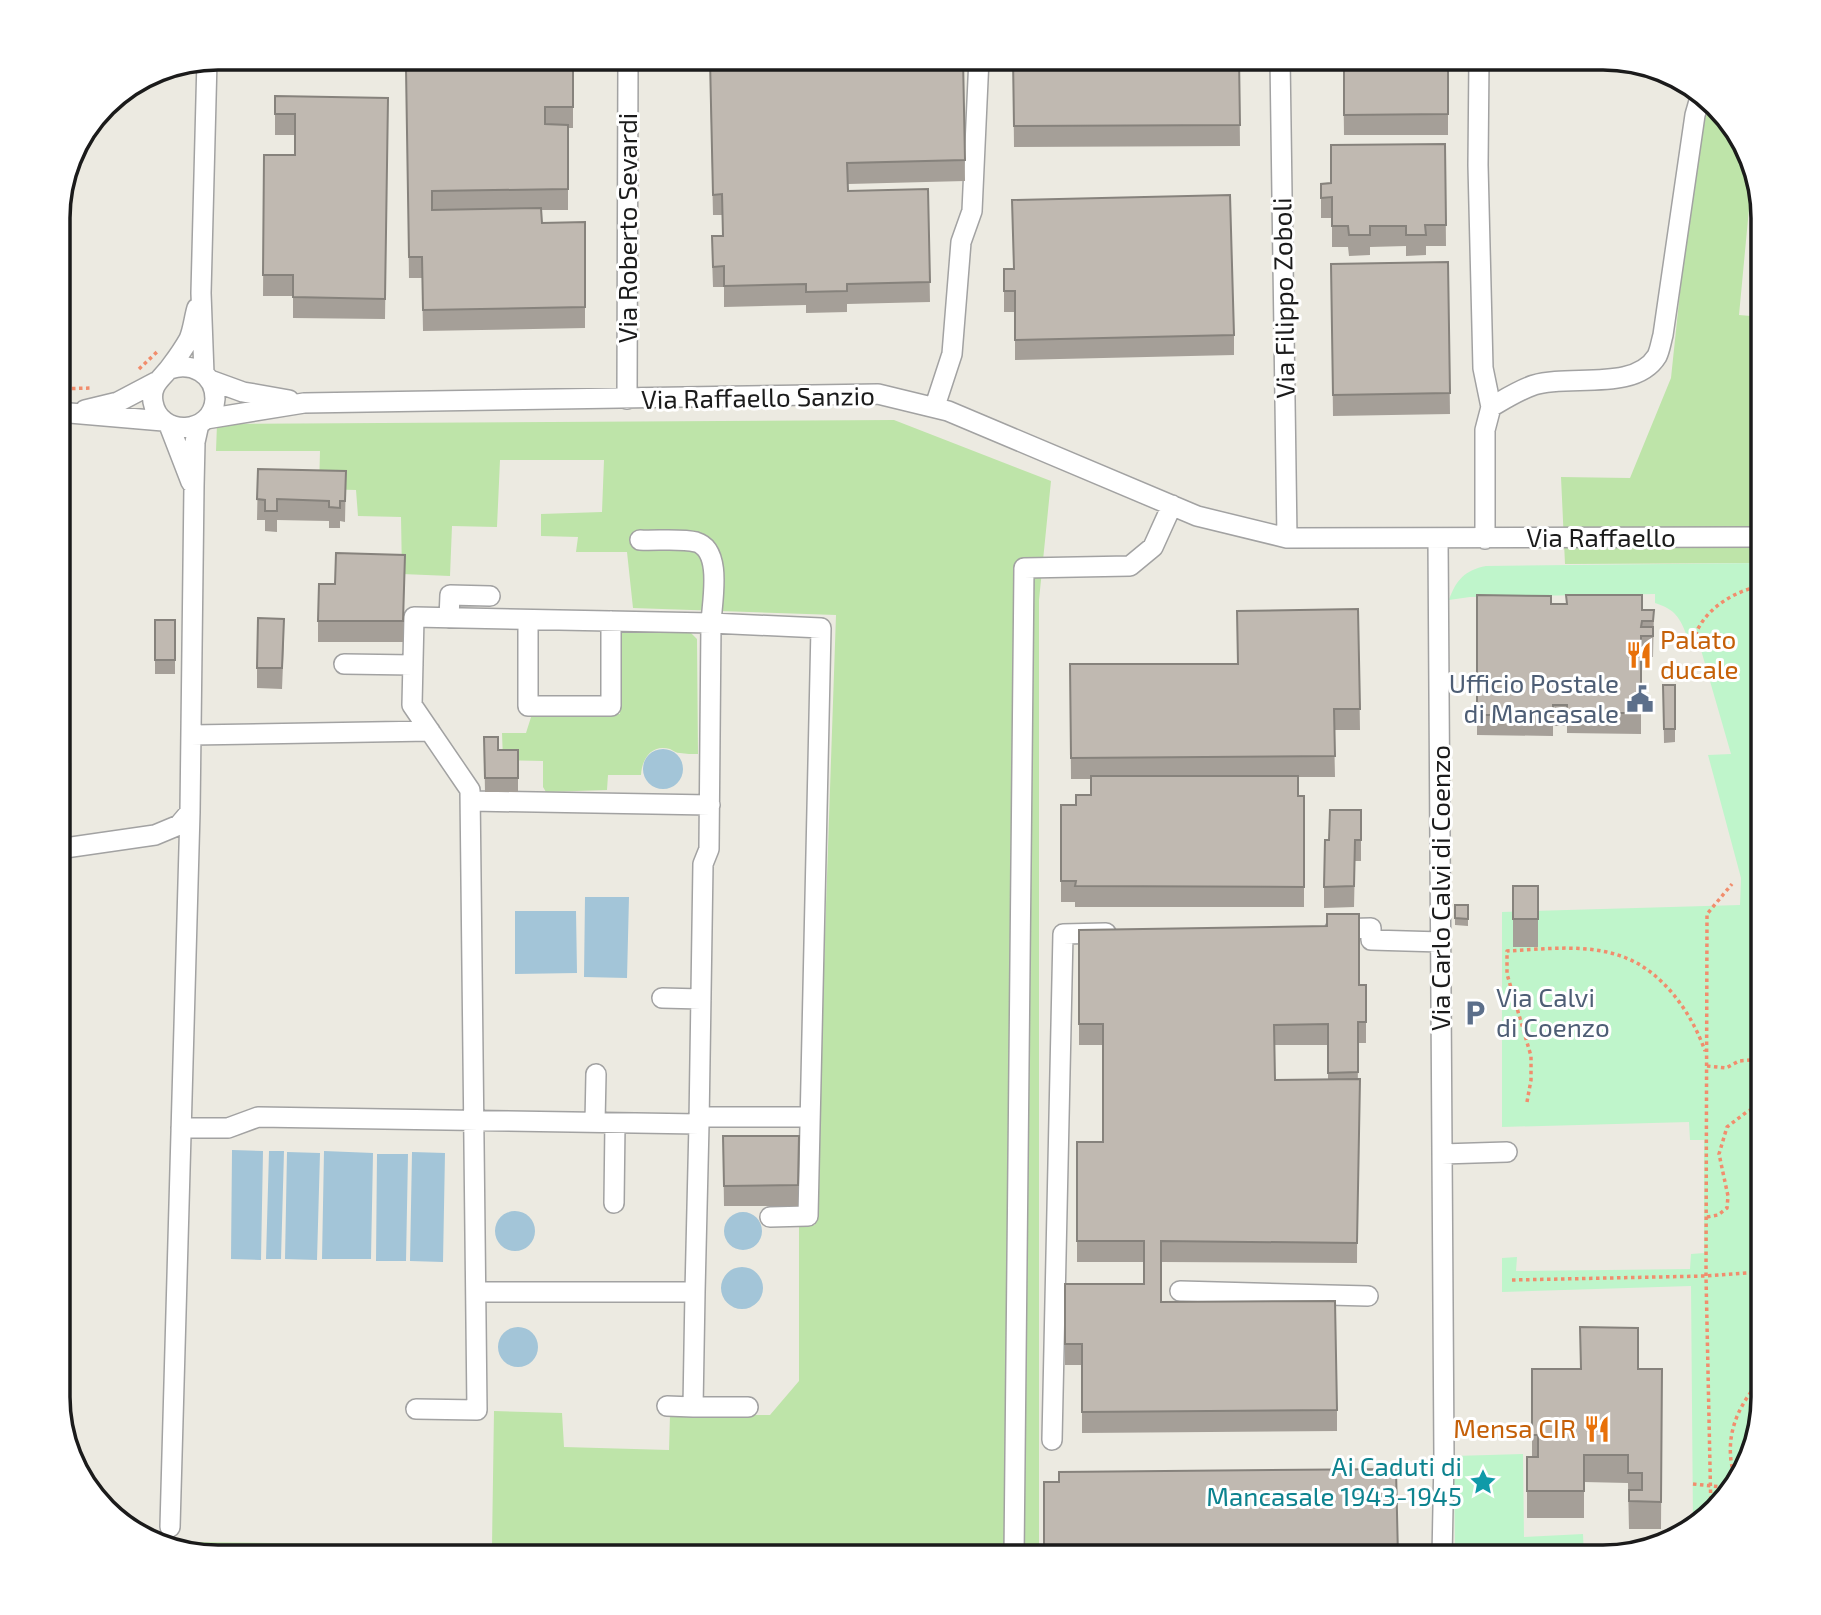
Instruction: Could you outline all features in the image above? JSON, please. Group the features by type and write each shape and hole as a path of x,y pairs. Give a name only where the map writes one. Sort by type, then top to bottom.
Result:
{"street":[{"path":"170,1527 190,812 195,442 203,422 211,413 215,397 207,377 201,293 208,70"},
{"name":"Via Roberto Sevardi","path":"627,399 628,70"},
{"path":"934,406 952,354 961,242 972,211 978,70"},
{"name":"Via Filippo Zoboli","path":"1280,70 1287,538"},
{"path":"1479,70 1478,165 1483,368 1491,407 1485,430 1485,539"},
{"path":"1491,407 1536,384 1628,376 1643,371 1657,355 1663,335 1698,105"},
{"path":"194,486 166,423 158,415 152,400 163,376 189,338 201,293"},
{"name":"Via Raffaello Sanzio","path":"70,411 117,402 163,376 188,366 243,392 304,403"},
{"name":"Via Raffaello Sanzio","path":"70,413 98,417 140,417 184,429 203,422 304,403 878,394 934,406 1198,516 1287,538 1438,539"},
{"path":"1014,1545 1024,568 1130,566 1153,547 1172,505"},
{"name":"Via Raffaello","path":"1438,539 1751,537"},
{"name":"Via Carlo Calvi di Coenzo","path":"1438,539 1444,1458 1442,1545"},
{"path":"640,540 695,542 706,548 713,559 709,849 703,864 693,1407"},
{"path":"449,618 450,595 490,596"},
{"path":"416,1409 477,1410 471,790 412,705 414,617 821,628 808,1216 771,1217"},
{"path":"528,620 528,706 611,706 611,621"},
{"path":"344,663 413,665"},
{"path":"191,735 430,731"},
{"path":"471,802 709,805"},
{"path":"70,847 155,835 180,825 190,812"},
{"path":"1315,929 1371,928 1371,940 1441,942"},
{"path":"1052,1440 1063,934 1119,933"},
{"path":"662,998 701,999"},
{"path":"596,1074 605,1122 614,1203"},
{"path":"181,1128 228,1128 258,1117 605,1122 810,1116"},
{"path":"1442,1154 1507,1152"},
{"path":"1055,1287 1080,1288"},
{"path":"1180,1291 1368,1296"},
{"path":"476,1292 695,1292"},
{"path":"667,1406 748,1407"}],"path":[{"path":"131,374 165,346"},
{"path":"70,389 97,388"},
{"path":"1694,642 1697,629 1710,611 1732,596 1751,588"},
{"path":"1710,1499 1706,1276 1707,914 1732,884"},
{"path":"1527,1102 1531,1056 1509,984 1507,951 1573,949 1625,957 1644,968 1670,990 1698,1032 1707,1056"},
{"path":"1707,1066 1726,1068 1739,1061 1751,1060"},
{"path":"1707,1217 1718,1215 1727,1208 1728,1196 1719,1154 1727,1128 1751,1110"},
{"path":"1512,1280 1751,1274"},
{"path":"1732,1469 1731,1429 1738,1409 1751,1391"},
{"path":"1693,1484 1720,1487"}],"green space":[{"path":"1705,110 1721,128 1736,152 1750,198 1739,315 1751,316 1751,563 1565,564 1561,477 1630,478 1671,378 1689,206"},
{"path":"894,420 1051,481 1039,600 1039,1545 492,1545 494,1411 562,1413 564,1447 669,1450 670,1415 770,1415 799,1381 799,1226 815,1225 836,615 633,608 627,552 576,552 578,537 541,536 541,514 602,512 604,460 500,460 497,527 452,526 450,576 402,574 401,517 358,516 356,490 319,489 320,451 216,451 217,424"},
{"path":"1751,563 1750,1417 1736,1463 1714,1495 1693,1514 1691,1286 1502,1292 1502,1258 1517,1257 1516,1271 1690,1269 1691,1254 1704,1253 1704,1140 1690,1140 1689,1122 1502,1127 1502,912 1740,905 1741,878 1708,755 1731,754 1697,636 1687,636 1676,615 1655,603 1655,594 1470,597 1449,600 1462,577 1472,570 1486,566"},
{"path":"618,632 690,632 697,639 698,754 658,749 646,758 641,775 608,775 607,790 546,792 543,787 543,761 503,760 502,733 526,733 532,714 620,714"},
{"path":"1523,1454 1524,1537 1583,1534 1583,1545 1455,1545 1454,1456"},
{"path":"190,1542 416,1545 218,1545"}],"water":[{"path":"663,749 677,755 683,769 677,783 663,789 649,783 643,769 649,755"},
{"path":"585,897 629,897 627,978 584,977"},
{"path":"515,911 576,911 577,973 515,974"},
{"path":"232,1150 263,1151 261,1260 231,1259"},
{"path":"269,1151 284,1151 281,1259 266,1259"},
{"path":"324,1151 373,1153 371,1259 322,1259"},
{"path":"287,1152 320,1153 317,1260 285,1259"},
{"path":"412,1152 445,1153 443,1262 410,1261"},
{"path":"377,1154 408,1154 406,1261 376,1261"},
{"path":"515,1211 529,1217 535,1231 529,1245 515,1251 501,1245 495,1231 501,1217"},
{"path":"743,1212 756,1218 762,1231 756,1244 743,1250 730,1244 724,1231 730,1218"},
{"path":"742,1267 757,1273 763,1288 757,1303 742,1309 727,1303 721,1288 727,1273"},
{"path":"518,1327 526,1328 532,1333 537,1339 537,1355 532,1361 526,1366 518,1367 510,1366 504,1361 499,1355 498,1347 499,1339 504,1333 510,1328"}],"building":[{"path":"406,70 573,70 573,107 545,107 545,124 568,125 568,189 432,191 432,210 541,208 542,223 585,222 585,307 423,310 422,257 409,257"},
{"path":"710,70 963,70 965,160 847,163 848,191 928,189 930,282 847,284 847,291 806,292 806,284 724,286 724,266 713,267 712,236 723,236 722,194 713,195"},
{"path":"1013,70 1239,70 1240,125 1014,126"},
{"path":"1344,70 1448,70 1448,114 1344,115"},
{"path":"275,96 388,98 385,299 293,297 293,275 263,275 264,155 295,155 295,114 275,114"},
{"path":"1445,144 1446,225 1425,225 1426,235 1406,235 1406,226 1370,226 1370,235 1349,235 1348,226 1332,226 1332,197 1321,198 1321,184 1331,183 1331,145"},
{"path":"1230,195 1234,335 1015,340 1015,291 1004,291 1004,269 1014,269 1012,200"},
{"path":"1448,262 1450,393 1333,395 1331,264"},
{"path":"258,469 346,471 345,501 340,501 340,508 329,507 329,501 277,499 277,511 265,511 265,500 257,499"},
{"path":"336,553 405,555 403,621 318,621 319,584 335,584"},
{"path":"1477,595 1551,596 1551,604 1567,604 1566,595 1642,595 1642,610 1654,610 1653,621 1642,621 1641,627 1653,627 1653,636 1641,636 1641,713 1567,713 1567,705 1553,705 1553,715 1477,715"},
{"path":"1358,609 1360,709 1334,709 1335,756 1071,758 1070,664 1238,664 1237,611"},
{"path":"258,618 284,619 282,668 257,668"},
{"path":"155,620 175,620 175,660 155,660"},
{"path":"1663,685 1675,685 1675,729 1664,729"},
{"path":"484,737 498,737 498,750 518,750 518,778 485,778"},
{"path":"1091,776 1298,776 1298,796 1304,796 1304,887 1075,886 1076,881 1061,881 1061,805 1076,805 1076,795 1091,795"},
{"path":"1330,810 1361,810 1361,840 1355,840 1354,886 1324,887 1325,840 1329,840"},
{"path":"1513,886 1538,886 1538,919 1513,919"},
{"path":"1455,905 1468,905 1468,919 1455,918"},
{"path":"1327,914 1359,914 1359,985 1366,985 1366,1022 1358,1022 1358,1072 1328,1073 1328,1024 1274,1025 1275,1080 1360,1079 1357,1243 1161,1241 1161,1302 1335,1301 1337,1410 1082,1412 1082,1344 1065,1344 1065,1284 1144,1284 1144,1241 1077,1241 1077,1142 1103,1142 1103,1024 1079,1024 1079,930 1327,926"},
{"path":"723,1136 799,1136 798,1185 724,1186"},
{"name":"Mensa CIR","path":"1580,1327 1638,1328 1638,1369 1662,1369 1661,1502 1629,1501 1629,1490 1642,1490 1642,1473 1628,1473 1628,1455 1584,1455 1584,1491 1527,1491 1527,1457 1538,1457 1538,1435 1532,1435 1532,1369 1581,1369"},
{"path":"1396,1469 1398,1545 1044,1545 1044,1482 1059,1482 1059,1472"}],"place":[{"name":"Palato ducale","path":"1639,655"},
{"name":"Ufficio Postale di Mancasale","path":"1640,699"},
{"name":"Via Calvi di Coenzo","path":"1475,1013"},
{"name":"Mensa CIR","path":"1597,1429"},
{"name":"Ai Caduti di Mancasale 1943-1945","path":"1483,1482"}]}
